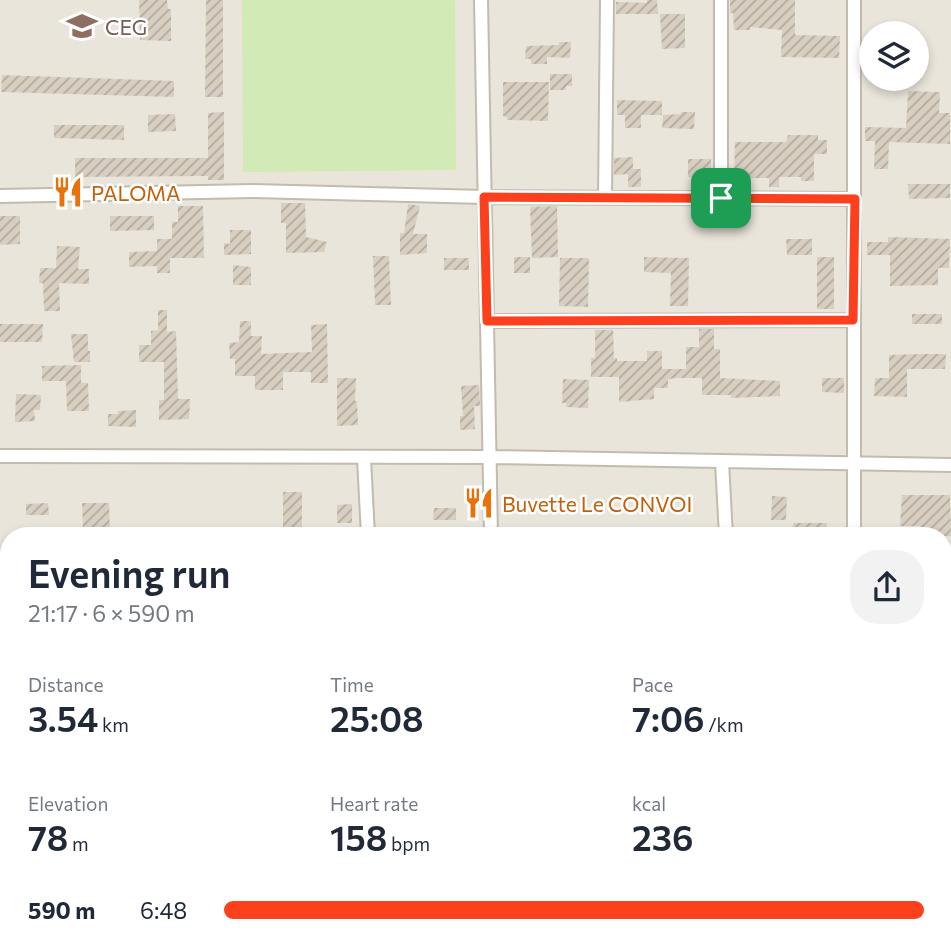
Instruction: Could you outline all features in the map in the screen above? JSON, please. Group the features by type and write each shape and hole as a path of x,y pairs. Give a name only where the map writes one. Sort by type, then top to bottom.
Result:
{"street":[{"path":"481,0 491,527"},
{"path":"605,198 607,0"},
{"path":"721,0 721,198"},
{"path":"854,0 854,527"},
{"path":"0,196 253,191 484,197 855,199"},
{"path":"487,321 853,320"},
{"path":"0,456 491,457 951,466"},
{"path":"364,458 368,527"},
{"path":"722,461 726,527"}],"shaded area":[{"path":"0,0 951,0 951,527 0,527"}],"green space":[{"path":"242,0 455,0 456,170 243,172"}],"building":[{"path":"139,0 167,0 168,9 171,9 171,41 140,40"},
{"path":"206,0 223,0 223,97 205,97"},
{"path":"647,0 657,0 658,14 616,14 616,2 647,3"},
{"path":"730,0 795,0 795,35 840,36 839,58 781,57 782,30 750,27 750,30 734,30"},
{"path":"660,14 685,14 685,48 662,49"},
{"path":"559,42 571,42 570,58 547,57 547,64 531,64 531,59 525,59 526,46 559,45"},
{"path":"550,74 572,74 572,86 566,86 566,90 550,90"},
{"path":"2,75 174,81 174,97 1,92"},
{"path":"503,82 549,82 548,121 507,120 507,117 503,116"},
{"path":"908,91 940,92 939,113 950,113 950,144 889,142 888,169 874,169 875,141 865,141 865,127 906,128"},
{"path":"617,100 662,101 662,115 641,115 641,128 625,128 625,115 617,115"},
{"path":"224,112 224,180 208,180 208,176 75,177 75,158 208,158 208,113"},
{"path":"695,112 694,129 662,128 663,115"},
{"path":"175,114 176,131 148,132 148,115"},
{"path":"54,125 124,125 124,140 54,138"},
{"path":"788,135 818,135 818,140 827,140 827,154 814,154 814,181 801,181 801,177 779,177 779,187 769,187 769,178 734,178 735,142 786,142"},
{"path":"633,157 633,169 641,169 641,187 628,187 628,174 614,175 614,158"},
{"path":"688,159 711,159 711,177 688,177"},
{"path":"908,184 950,184 950,198 909,199"},
{"path":"281,203 305,203 306,237 327,242 324,252 286,253 286,223 281,223"},
{"path":"408,204 420,206 413,234 427,234 427,253 400,255 400,233 404,233"},
{"path":"178,206 203,206 204,258 170,258 170,273 157,273 157,266 129,267 129,252 157,251 157,239 172,239 172,222 178,222"},
{"path":"557,206 558,257 532,258 530,207"},
{"path":"0,216 20,216 20,244 0,245"},
{"path":"110,216 154,216 154,230 110,231"},
{"path":"230,230 251,230 251,254 224,255 224,243 230,244"},
{"path":"888,237 950,239 949,268 938,268 938,285 890,286 890,255 867,255 867,242 888,242"},
{"path":"786,239 812,239 812,255 787,255"},
{"path":"57,246 80,247 78,269 89,269 89,284 59,283 60,311 44,311 43,283 39,283 40,268 56,268"},
{"path":"373,256 389,256 391,305 375,305"},
{"path":"514,257 530,257 530,273 514,273"},
{"path":"644,257 689,258 688,306 670,306 671,273 644,272"},
{"path":"817,257 834,257 834,309 817,309"},
{"path":"444,258 469,258 469,270 444,270"},
{"path":"560,258 589,258 588,307 559,306"},
{"path":"233,265 251,267 251,285 233,285"},
{"path":"158,310 167,310 167,332 176,331 178,399 190,399 189,419 159,420 159,400 164,400 164,362 139,362 139,345 151,345 151,331 158,330"},
{"path":"912,314 942,314 942,324 912,324"},
{"path":"240,321 251,321 251,336 262,336 261,354 312,352 311,325 327,324 328,383 311,383 311,372 283,372 283,390 255,390 255,376 235,376 235,359 230,359 229,343 239,342"},
{"path":"0,324 43,324 42,342 0,342"},
{"path":"699,329 714,329 714,349 720,349 720,378 780,381 780,396 731,398 731,395 702,395 702,378 678,378 668,379 668,388 654,388 654,399 619,402 619,377 591,377 591,358 595,358 595,330 613,330 614,358 617,358 617,361 647,361 647,351 662,351 662,369 686,369 686,347 699,347"},
{"path":"71,334 88,334 90,362 74,362"},
{"path":"946,354 945,369 907,369 907,397 874,396 875,378 889,378 889,355"},
{"path":"81,365 81,383 88,383 89,411 67,411 66,381 42,381 42,366"},
{"path":"337,378 356,378 358,425 337,426"},
{"path":"822,378 844,378 844,393 822,392"},
{"path":"563,379 589,380 588,408 566,407 566,403 562,403"},
{"path":"479,385 480,406 474,406 475,429 460,430 460,416 463,416 461,386"},
{"path":"16,394 41,395 40,410 34,410 35,421 15,422"},
{"path":"136,410 136,427 108,426 108,414"},
{"path":"283,492 302,492 302,527 283,527"},
{"path":"902,495 950,495 951,527 900,526"},
{"path":"772,496 787,497 786,520 771,520"},
{"path":"48,503 49,515 26,515 26,504"},
{"path":"82,503 109,503 110,527 83,527"},
{"path":"352,504 352,523 337,523 337,505"},
{"path":"434,508 456,508 456,520 433,520"},
{"path":"793,523 827,523 827,527 793,527"}],"place":[{"name":"CEG","path":"82,26"},
{"name":"PALOMA","path":"68,192"},
{"name":"Buvette Le CONVOI","path":"479,503"}],"route":[{"path":"484,197 721,198 855,199 853,320 487,321 484,197"}]}
